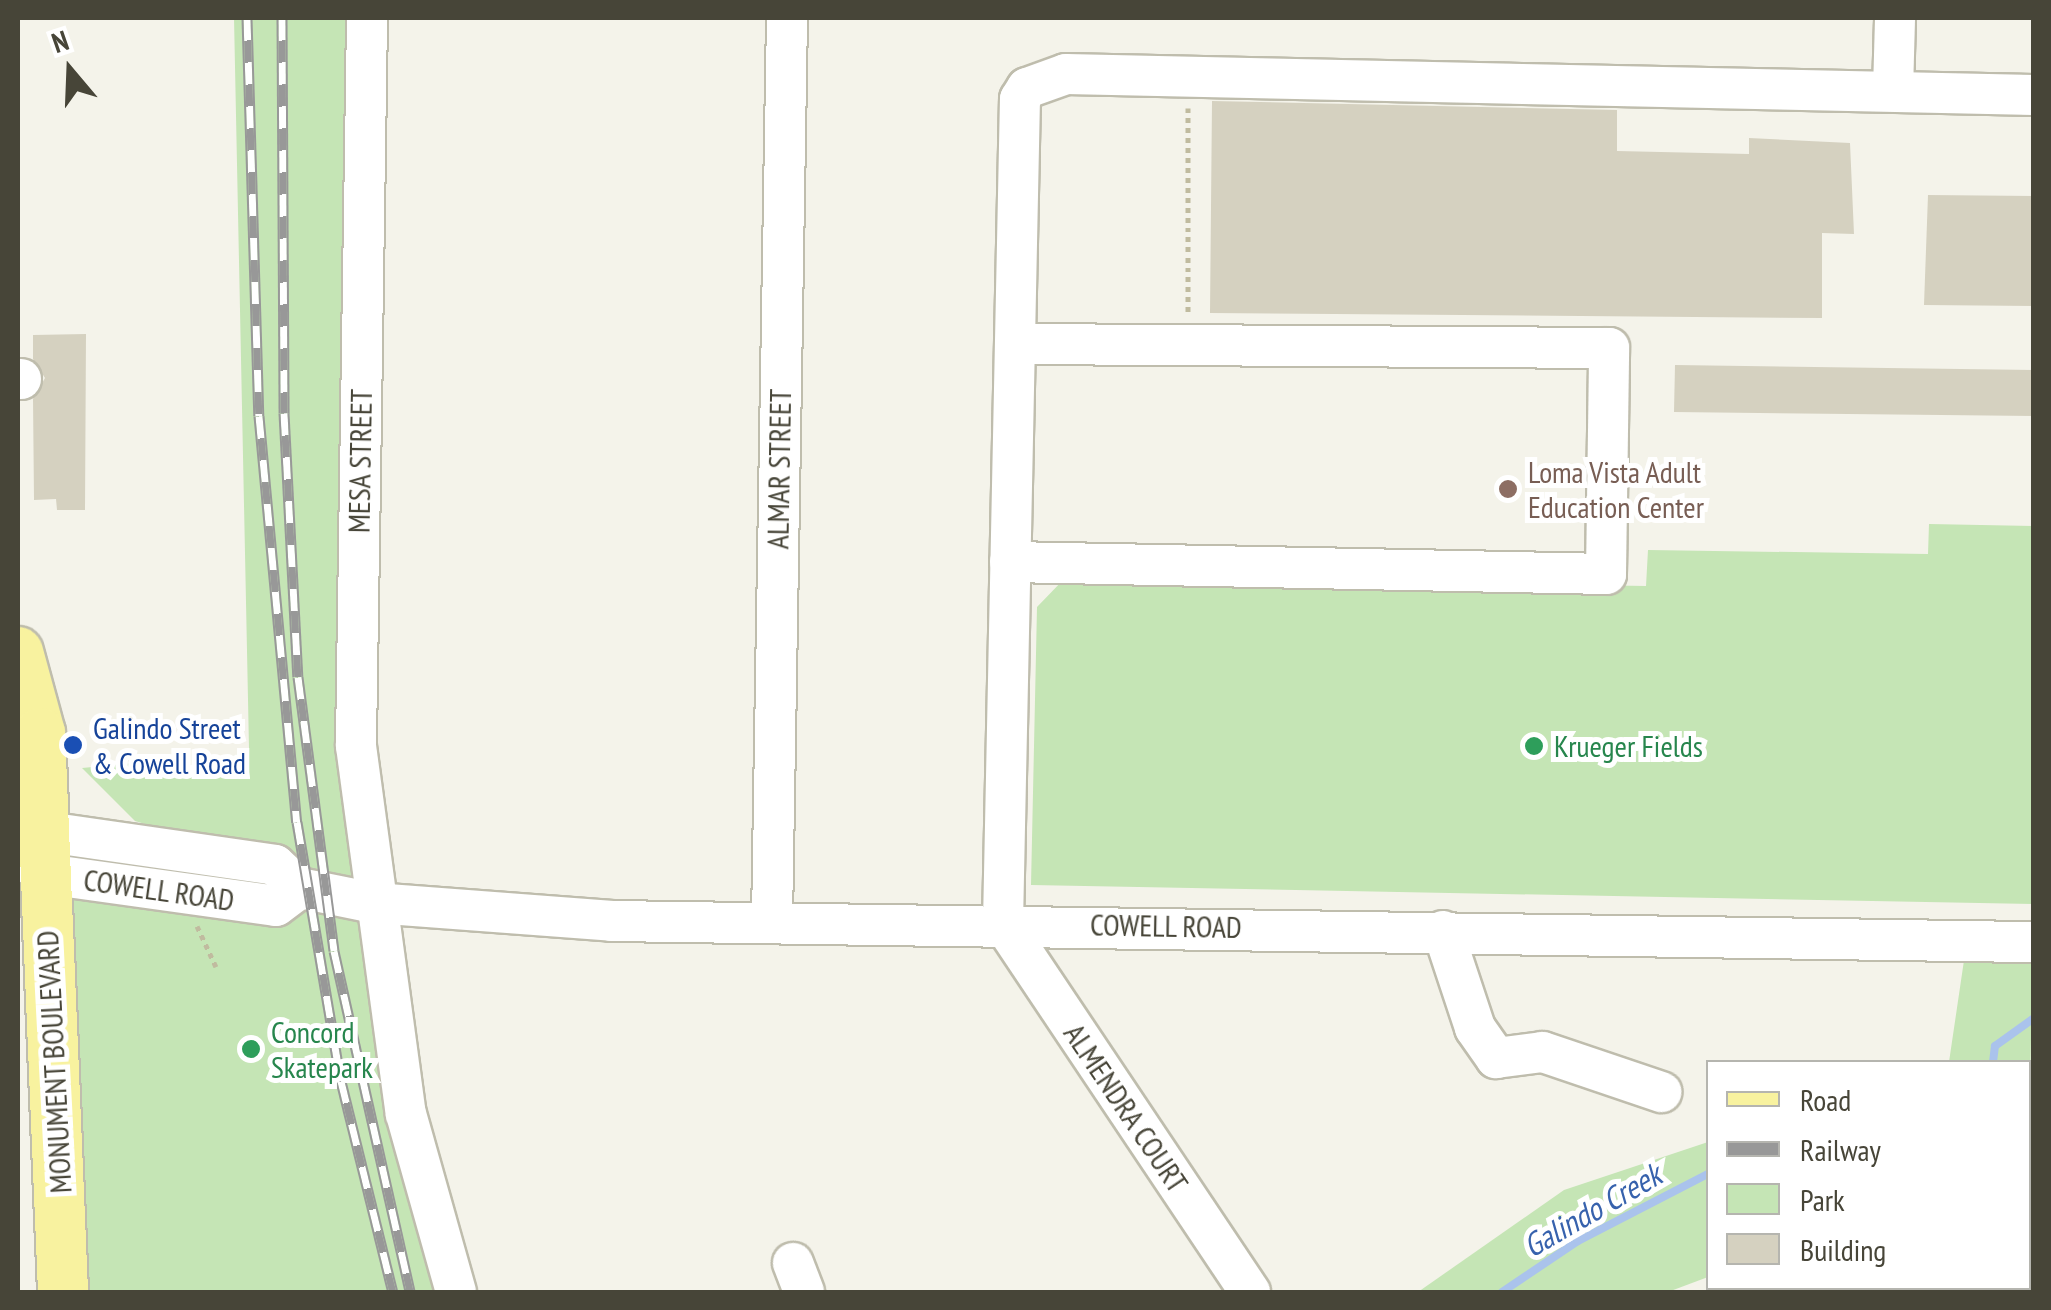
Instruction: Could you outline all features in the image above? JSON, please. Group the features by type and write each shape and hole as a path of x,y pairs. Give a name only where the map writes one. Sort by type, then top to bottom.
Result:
{"main road":[{"name":"MONUMENT BOULEVARD","path":"18,652 40,733 32,849 63,1292"}],"street":[{"name":"MESA STREET","path":"367,18 356,746 374,902 406,1114 456,1292"},
{"name":"ALMAR STREET","path":"772,921 787,18"},
{"path":"1893,91 1895,18"},
{"path":"1003,923 1020,100 1045,77 2034,96"},
{"path":"1010,562 1606,574 1610,348 1015,344"},
{"name":"COWELL ROAD","path":"32,849 205,897 276,906 300,888"},
{"name":"COWELL ROAD","path":"32,849 275,865 300,888 374,902 612,921 1003,923 2034,942"},
{"name":"ALMENDRA COURT","path":"1003,923 1250,1292"},
{"path":"1443,931 1475,1028 1496,1058 1543,1052 1661,1092"}],"path":[{"path":"1188,90 1188,324"},
{"path":"205,897 196,932 216,967"}],"green space":[{"path":"234,18 367,18 356,746 456,1292 63,1292 46,874 300,888 189,837 135,821 82,768 135,763 210,769 249,748"},
{"name":"Krueger Fields","path":"1929,524 2033,526 2033,904 1031,885 1037,607 1066,577 1646,586 1648,550 1928,554"},
{"path":"1967,940 2033,942 2031,1060 1949,1060"},
{"path":"1706,1143 1706,1278 1668,1292 1418,1292 1564,1190"}],"building":[{"path":"1212,101 1617,110 1617,151 1749,154 1749,138 1850,143 1854,234 1822,233 1822,318 1210,313"},
{"path":"1928,195 2034,196 2034,306 1924,305"},
{"path":"86,334 85,510 57,510 56,499 34,500 33,399 45,378 33,359 33,335"},
{"path":"1675,365 2034,370 2034,416 1674,412"}],"waterway":[{"name":"Galindo Creek","path":"1993,1060 1995,1046 2034,1018"},
{"name":"Galindo Creek","path":"1502,1292 1578,1241 1706,1175"}],"railway":[{"path":"247,18 259,416 297,822 341,1081 393,1292"},
{"path":"282,18 284,413 298,677 334,951 410,1292"}],"place":[{"name":"Loma Vista Adult Education Center","path":"1508,489"},
{"name":"Galindo Street & Cowell Road","path":"73,745"},
{"name":"Krueger Fields","path":"1534,746"},
{"name":"Concord Skatepark","path":"251,1049"}]}
